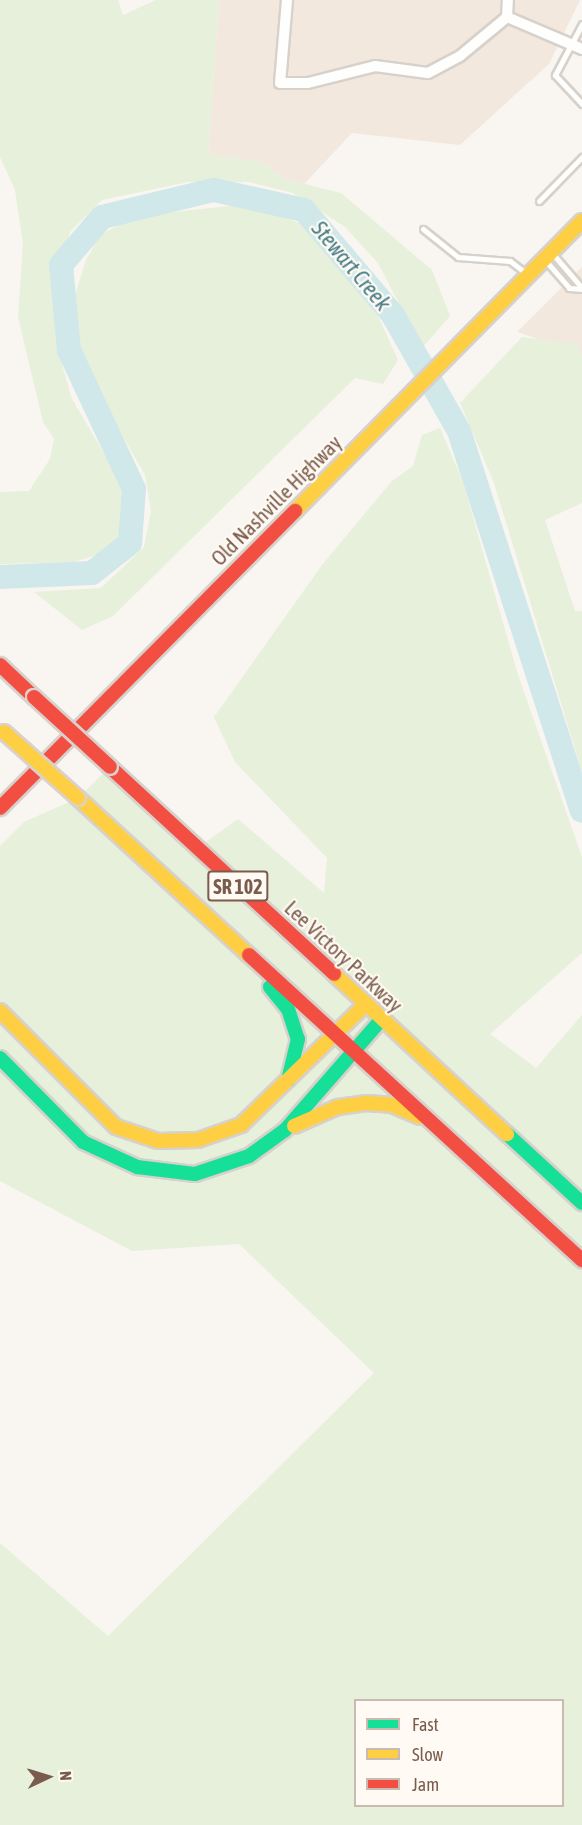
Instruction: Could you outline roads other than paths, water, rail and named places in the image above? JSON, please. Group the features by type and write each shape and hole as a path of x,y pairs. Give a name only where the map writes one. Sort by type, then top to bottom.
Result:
{"main road":[{"name":"Old Nashville Highway","path":"0,808 582,221"},
{"name":"Lee Victory Parkway","path":"0,665 381,1020 582,1203"},
{"name":"SR 102","path":"2,730 582,1260"},
{"path":"166,878 186,909 288,1009 298,1039 286,1088"},
{"path":"0,1011 116,1127 158,1141 198,1140 241,1125 286,1088 366,1004"},
{"path":"285,1130 381,1020"},
{"path":"0,1058 83,1142 137,1167 195,1174 249,1156 285,1130 338,1107 366,1103 392,1106 431,1122"}],"street":[{"path":"287,0 280,83 308,82 375,66 428,73 460,56 507,17 508,0"},
{"path":"507,17 577,47"}],"lane":[{"path":"582,24 577,47 555,75 582,104"},
{"path":"539,201 582,157"},
{"path":"423,230 458,257 510,261 528,275"},
{"path":"548,255 569,288 582,289"},
{"path":"548,255 582,289"}],"waterway":[{"name":"Stewart Creek","path":"0,577 92,573 130,543 134,489 69,350 61,265 102,217 214,190 304,210 393,315 459,431 582,811"}]}
